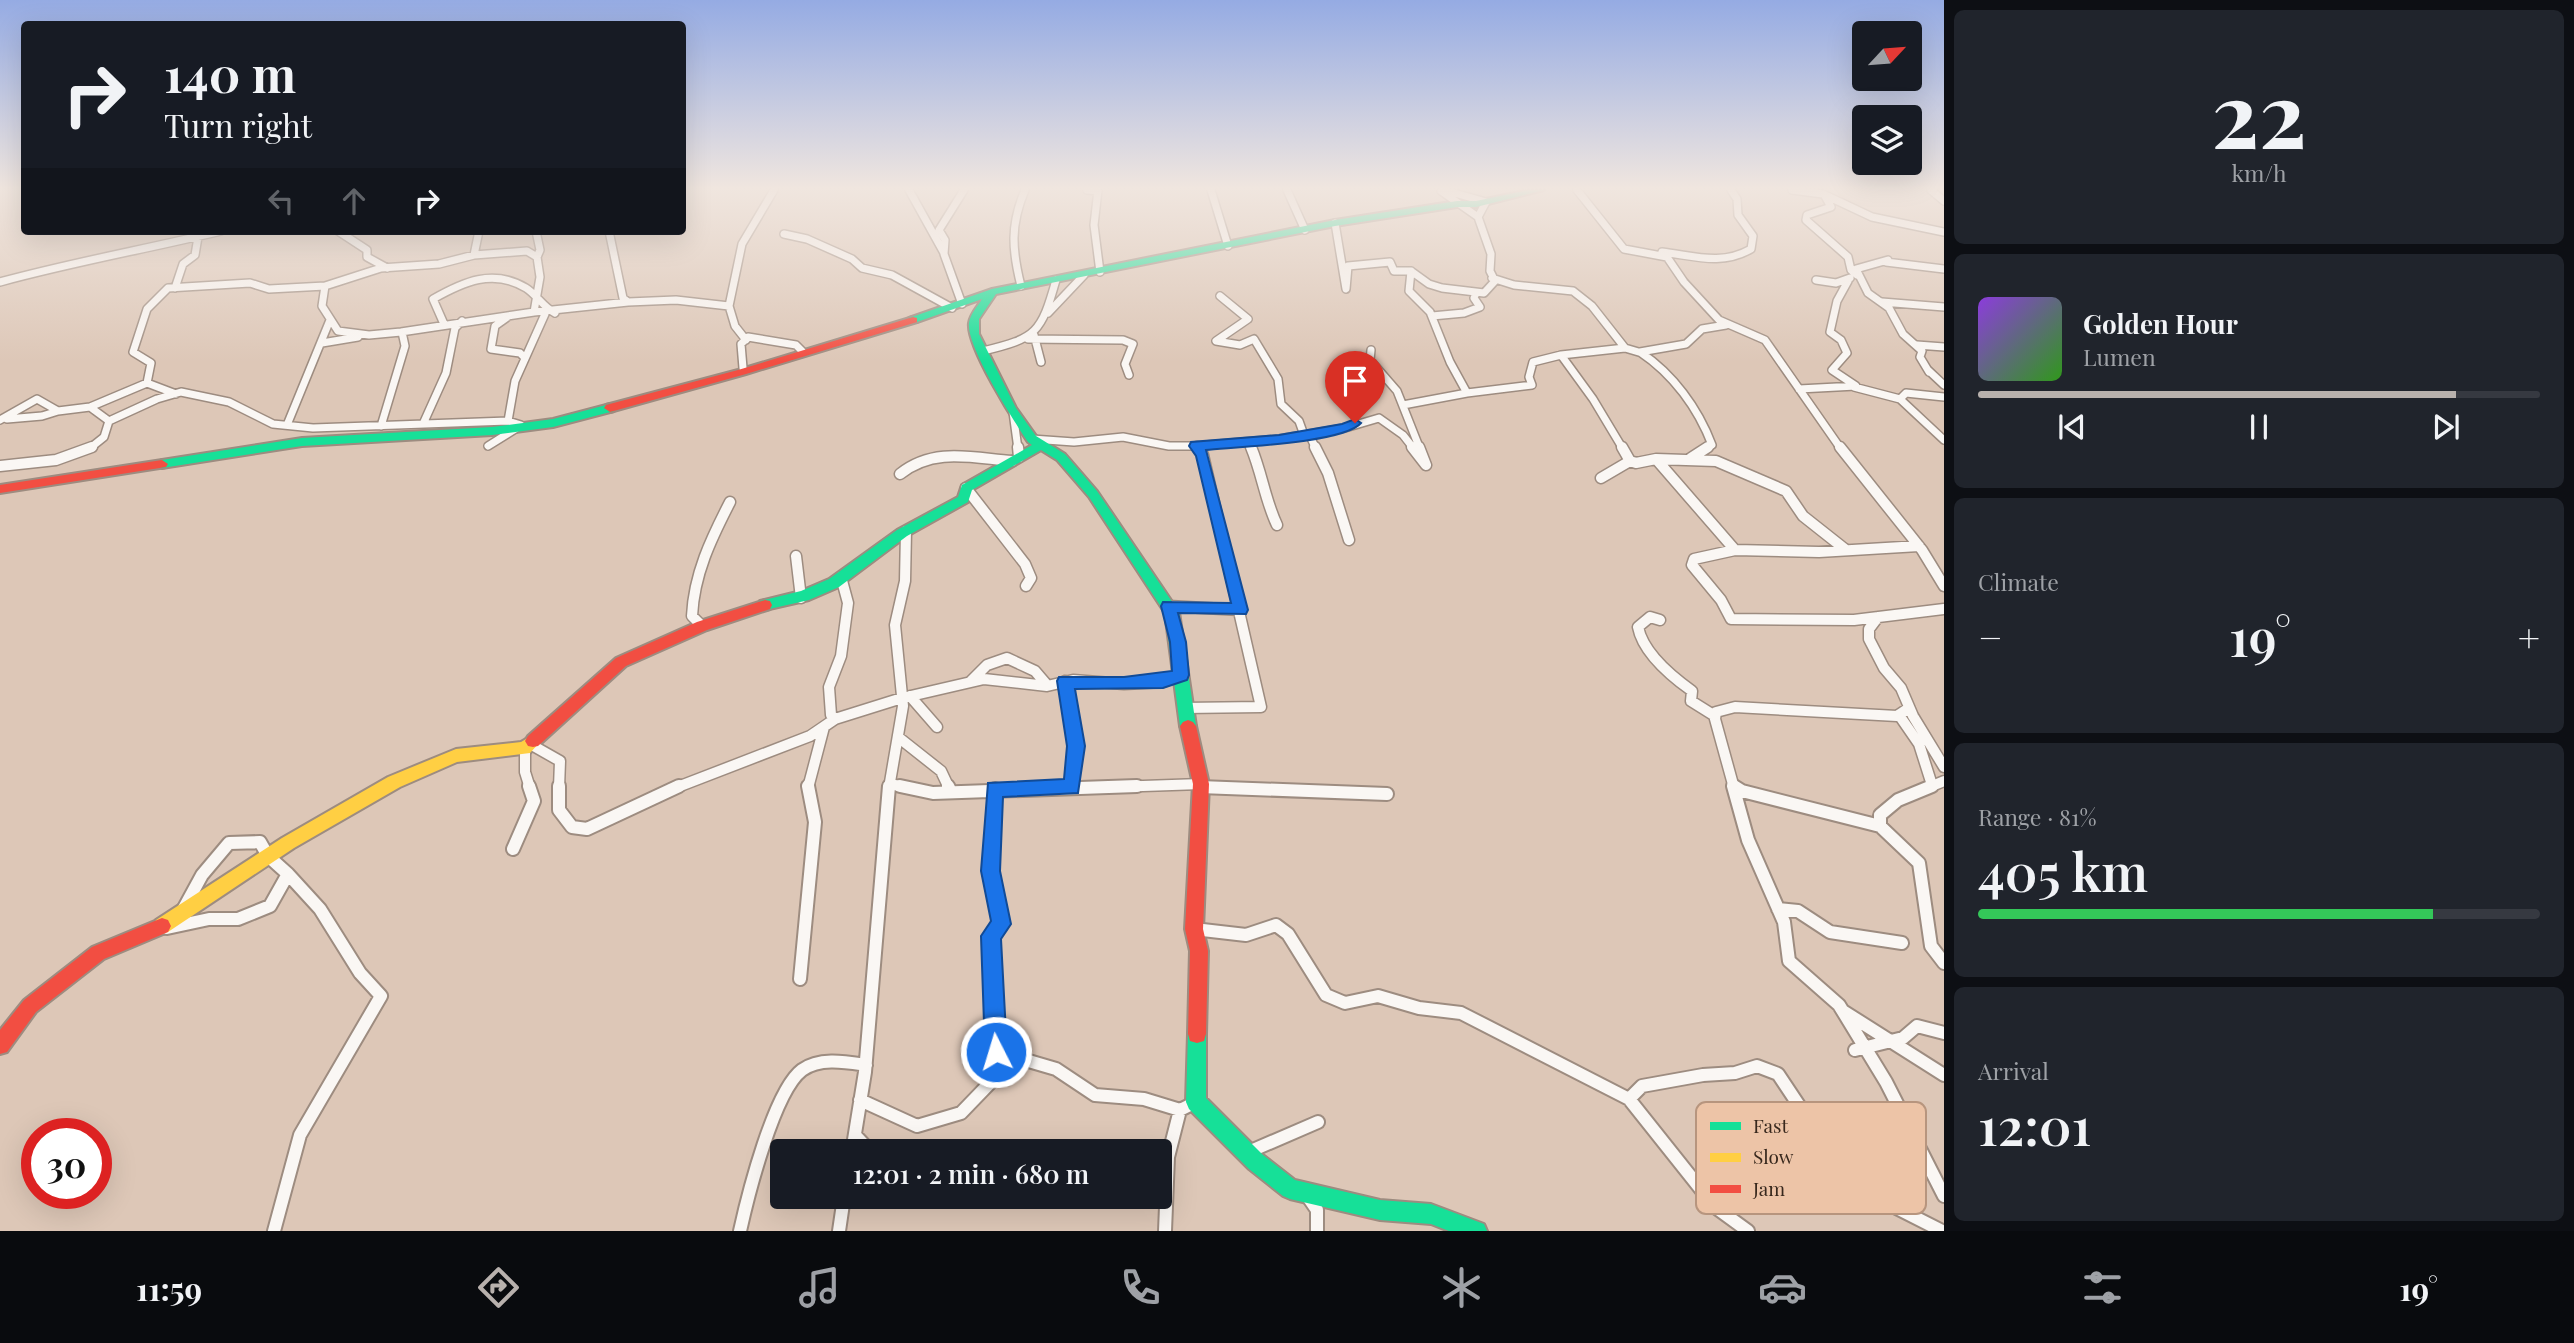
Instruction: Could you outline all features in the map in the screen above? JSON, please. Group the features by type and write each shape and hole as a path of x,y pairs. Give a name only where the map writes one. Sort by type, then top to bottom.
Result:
{"street":[{"path":"0,282 66,264 100,260 153,247"},
{"path":"175,288 183,264 195,256 196,247"},
{"path":"363,247 367,250 367,257 387,268"},
{"path":"474,255 476,247"},
{"path":"534,312 539,247"},
{"path":"614,247 617,258 615,271 622,285 623,298 628,302"},
{"path":"741,247 729,306 735,326 746,340"},
{"path":"827,247 852,258 862,268 891,275 957,306"},
{"path":"941,247 957,306"},
{"path":"944,247 944,253"},
{"path":"1015,247 1021,286"},
{"path":"1097,247 1100,272"},
{"path":"1,420 90,407 148,383 176,394 229,402 273,424 313,428 553,423 742,372 957,306 992,292 1221,247"},
{"path":"1339,247 1346,289 1348,266 1390,262 1394,271 1410,271 1429,284 1476,293 1488,290 1495,281 1492,278 1489,263 1491,254 1488,247"},
{"path":"1623,247 1672,261 1684,282 1726,325"},
{"path":"1657,255 1664,251 1722,260 1733,259 1751,247"},
{"path":"1837,247 1848,257 1868,293 1889,308 1903,334 1922,351 1920,356 1929,371 1944,385"},
{"path":"148,383 151,363 134,352 147,309 168,288 250,283 269,289 325,286 387,268 439,264 474,255 527,251 537,257"},
{"path":"1857,275 1856,269 1859,267 1880,266 1887,261 1944,269"},
{"path":"1410,271 1409,291 1424,300 1433,316 1448,358 1467,393"},
{"path":"1854,387 1856,386 1832,370 1847,352 1841,340 1830,331 1837,301 1850,272 1857,275"},
{"path":"1046,316 1084,275"},
{"path":"444,324 433,299 475,276 517,284 528,289 537,300 555,313"},
{"path":"1492,278 1514,285 1573,291 1592,306 1625,348"},
{"path":"1032,338 1043,327 1056,280"},
{"path":"1816,280 1836,283 1848,281"},
{"path":"325,286 322,306 338,331 369,335"},
{"path":"992,292 979,310 973,325 1013,412 1037,442 1061,457 1093,494 1169,606 1178,642 1184,708 1200,785 1194,929 1199,951 1196,1102 1245,1153 1290,1189 1380,1210 1431,1214 1476,1231"},
{"path":"1433,316 1464,313 1480,307 1474,298 1476,293"},
{"path":"1220,296 1248,319 1216,341 1240,345 1254,338 1278,376 1283,397 1281,404 1299,421 1328,473 1349,540"},
{"path":"321,343 463,320 534,312 555,313 628,302 676,300 729,306"},
{"path":"1881,302 1944,307"},
{"path":"488,446 514,423 515,381 545,314"},
{"path":"510,315 495,326 491,349 520,353 525,358"},
{"path":"287,425 330,320"},
{"path":"423,424 446,373 455,328 463,320"},
{"path":"1642,353 1640,352 1686,344 1702,329 1726,325 1759,335 1839,446 1919,546 1944,586"},
{"path":"381,426 405,346 402,332"},
{"path":"1032,338 1041,362"},
{"path":"983,351 1032,338 1123,340 1133,344 1125,364 1129,375"},
{"path":"743,368 741,344 746,340 778,341 796,345 802,351"},
{"path":"1916,345 1944,347"},
{"path":"1403,405 1532,384 1529,377 1532,362 1560,355 1625,348 1656,361 1706,427 1712,445 1691,458"},
{"path":"513,849 534,801 525,772 528,746 621,662 702,626 790,597 801,598 841,577 906,531 964,499 966,488 1015,459 1037,442 1074,442 1123,437 1168,446 1196,446 1306,435 1379,418 1403,435 1426,465 1397,391 1370,360 1371,350"},
{"path":"1560,355 1593,399 1630,461"},
{"path":"1799,388 1854,387 1899,399 1944,440"},
{"path":"1899,399 1906,393 1944,397"},
{"path":"0,466 37,465 94,447 104,438 109,421 157,399 176,394"},
{"path":"1,420 37,399 58,411"},
{"path":"90,407 109,421"},
{"path":"1013,412 1015,459"},
{"path":"0,489 302,442 492,431 514,423"},
{"path":"1249,442 1262,473 1267,505 1277,525"},
{"path":"1184,708 1261,707 1203,455 1196,446"},
{"path":"901,474 914,460 943,454 1015,459"},
{"path":"1601,478 1630,461 1691,458 1716,461 1786,491 1803,516 1846,550"},
{"path":"1656,459 1699,505 1735,550"},
{"path":"966,488 1025,564 1031,578 1026,586"},
{"path":"702,626 692,616 692,597 698,569 730,502"},
{"path":"854,1139 866,1065 890,783 906,697 895,625 905,581 906,531"},
{"path":"1919,546 1758,553 1735,550 1694,559 1692,565 1721,600 1731,619 1799,621 1878,617 1944,608"},
{"path":"796,556 801,598"},
{"path":"835,719 831,715 829,687 841,656 848,604 841,577"},
{"path":"1169,606 1240,610"},
{"path":"1660,620 1650,617 1638,627 1640,637 1669,674 1692,691 1691,701 1715,716"},
{"path":"1878,617 1869,629 1869,639 1884,668 1901,688 1909,708 1944,767"},
{"path":"969,683 987,665 1007,658 1035,671 1047,686"},
{"path":"156,930 268,856 394,782 456,756 528,746 560,761 559,810 572,827 587,829 686,783 810,736 835,719 906,697 984,679 1016,680 1047,686 1065,681 1163,682 1181,675"},
{"path":"1065,681 1076,746 1072,787"},
{"path":"906,697 937,727"},
{"path":"1909,708 1899,715 1735,707 1716,712 1716,733 1748,840 1784,922 1789,961 1842,1011 1944,1075"},
{"path":"1899,715 1920,744 1932,785"},
{"path":"800,979 799,942 809,896 815,819 808,794 813,758 824,726"},
{"path":"898,737 941,771 951,792"},
{"path":"1880,826 1880,815 1898,800 1944,781"},
{"path":"890,783 933,793 995,789 1200,785 1230,791 1277,789 1303,793 1350,790 1387,794"},
{"path":"1734,786 1742,791 1880,826 1919,863 1931,946 1944,963"},
{"path":"995,789 990,871 1001,924 991,936 993,1028 999,1076"},
{"path":"181,913 202,875 229,843 260,842 268,856 320,909 360,973 381,996 300,1135 274,1231"},
{"path":"0,1045 30,1006 98,953 156,930 209,919 238,919 270,906 288,874"},
{"path":"1778,909 1798,911 1830,932 1902,943"},
{"path":"1194,929 1246,935 1276,925 1288,934 1326,995 1345,1003 1378,996 1419,1008 1461,1013 1629,1100 1696,1184"},
{"path":"1842,1011 1859,1049 1886,1082 1896,1102"},
{"path":"1859,1049 1892,1042 1917,1026 1944,1033"},
{"path":"860,1100 917,1126 961,1113 1015,1057 1056,1069 1095,1095 1144,1098 1180,1110 1196,1102"},
{"path":"740,1231 746,1198 785,1092 800,1071 830,1060 866,1065"},
{"path":"1629,1100 1642,1086 1675,1084 1704,1075 1735,1076 1757,1066 1778,1074 1797,1102"},
{"path":"1165,1231 1168,1157 1180,1110"},
{"path":"1245,1153 1318,1122"},
{"path":"855,1135 859,1139"},
{"path":"1926,1161 1944,1196"},
{"path":"1305,1193 1317,1210 1317,1231"},
{"path":"839,1231 843,1209"},
{"path":"1724,1214 1748,1231"},
{"path":"1908,1214 1942,1231"}],"traffic: fast":[{"path":"913,320 992,292 1213,247"},
{"path":"991,294 974,319 974,334 1011,409 1032,439 1061,457 1093,494 1172,612 1188,726"},
{"path":"162,464 302,442 492,431 553,423 610,408"},
{"path":"765,605 804,596 834,583 902,533 964,499 966,488 1043,444"},
{"path":"1197,1034 1196,1102 1256,1162 1290,1189 1380,1210 1431,1214 1477,1231"}],"traffic: slow":[{"path":"162,926 288,843 394,782 456,756 525,748 533,741"}],"traffic: jam":[{"path":"610,408 742,372 913,320"},
{"path":"0,489 162,464"},
{"path":"533,741 621,662 702,626 765,605"},
{"path":"1188,726 1201,784 1194,929 1199,951 1197,1034"},
{"path":"0,1045 30,1006 98,953 162,926"}],"route":[{"path":"996,1052 991,936 1001,924 1000,908 994,900 990,871 995,789 1072,787 1076,746 1065,681 1124,684 1163,682 1181,675 1178,642 1169,606 1240,610 1203,455 1196,446 1279,439 1345,428 1355,423"}]}
